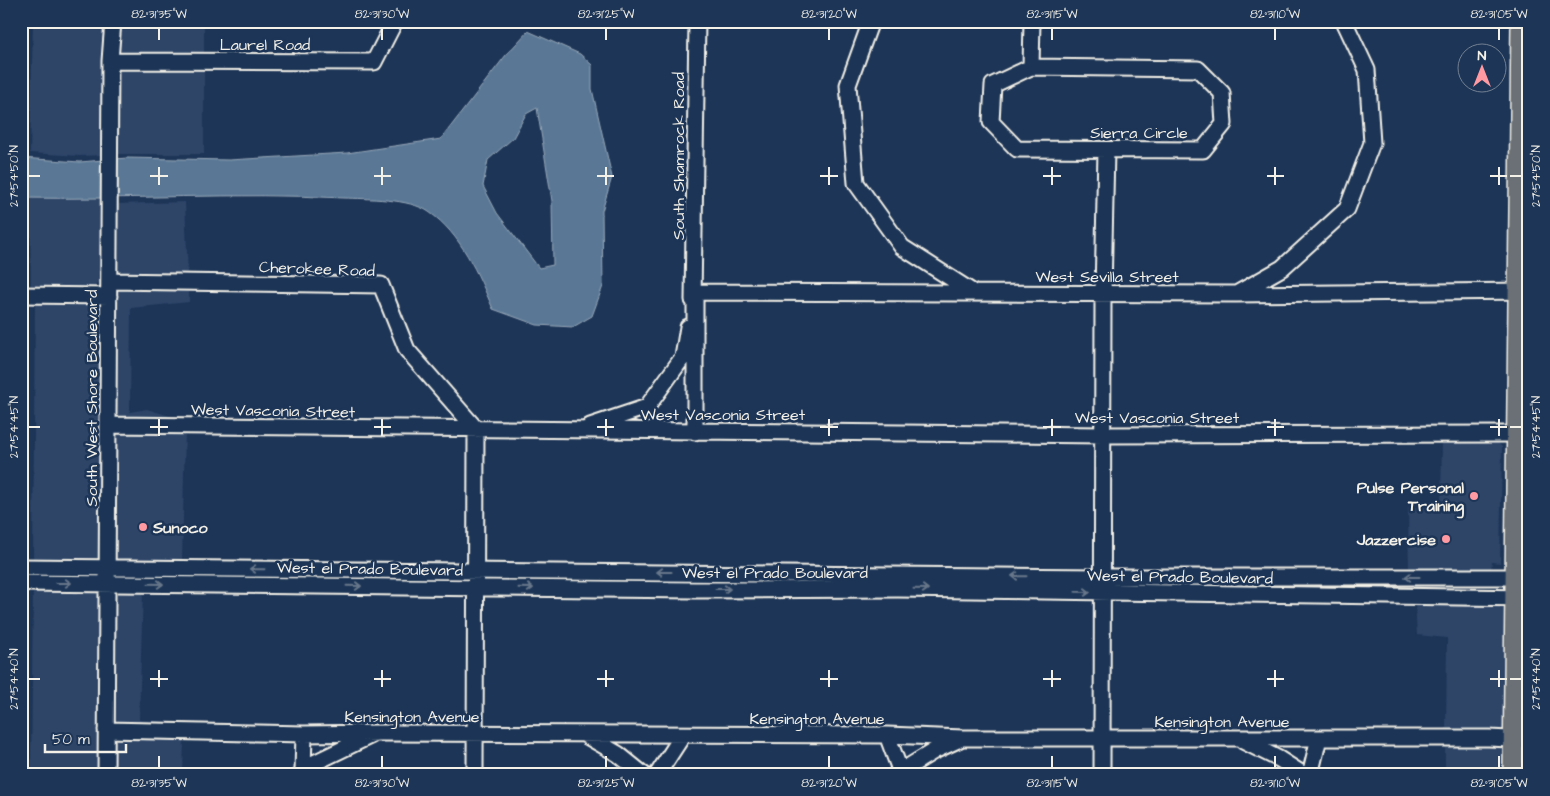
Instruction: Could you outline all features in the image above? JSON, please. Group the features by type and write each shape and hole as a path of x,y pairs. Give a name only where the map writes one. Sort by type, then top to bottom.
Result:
{"main road":[{"path":"1513,775 1521,740 1521,430 1525,139 1521,21"}],"street":[{"name":"South West Shore Boulevard","path":"106,775 110,61 114,21"},
{"name":"Laurel Road","path":"110,61 374,62 395,21"},
{"name":"South Shamrock Road","path":"695,432 697,21"},
{"path":"871,21 848,85 856,183 902,247 974,293"},
{"path":"1032,21 1032,67"},
{"path":"1236,294 1282,268 1346,209 1372,143 1367,70 1344,21"},
{"name":"Sierra Circle","path":"1032,67 1198,69 1222,93 1224,124 1203,150 1017,149 991,122 993,85 1032,67"},
{"path":"1102,775 1106,150"},
{"name":"Cherokee Road","path":"109,288 381,285 407,350 476,429"},
{"path":"21,295 109,288"},
{"name":"West Sevilla Street","path":"695,292 1236,294 1524,291"},
{"name":"South Shamrock Road","path":"577,431 647,407 683,357 695,292"},
{"name":"West Vasconia Street","path":"108,425 1103,435 1521,430"},
{"path":"475,775 476,429"},
{"name":"West el Prado Boulevard","path":"21,567 108,567 320,578"},
{"path":"694,572 695,590"},
{"name":"West el Prado Boulevard","path":"477,580 694,572 898,582 1103,585 1277,595 1521,598"},
{"path":"1277,595 1278,577"},
{"name":"West el Prado Boulevard","path":"1103,585 1278,577 1521,577"},
{"path":"1447,597 1448,577"},
{"name":"West el Prado Boulevard","path":"21,582 108,583 320,578 477,580 695,590 898,582"},
{"name":"Kensington Avenue","path":"106,730 304,734 887,735 963,738 1521,740"},
{"path":"302,773 341,749 378,733"},
{"path":"302,773 304,734"},
{"path":"583,734 618,754 644,775"},
{"path":"656,775 683,735"},
{"path":"887,735 898,772 934,751 963,738"},
{"path":"1310,775 1319,738"},
{"path":"1240,739 1279,759 1304,775"}],"shaded area":[{"path":"33,21 108,21 104,155 80,156 30,153"},
{"path":"119,21 204,21 204,55 116,55"},
{"path":"528,31 580,54 592,65 592,89 612,177 602,211 603,286 592,316 573,327 537,325 493,309 475,269 459,243 440,221 429,212 411,204 376,199 304,196 21,198 21,158 80,162 127,158 229,160 347,153 441,139 506,55","holes":["537,108 552,201 553,265 539,268 497,213 483,186 488,160 513,138 526,114"]},
{"path":"115,68 204,68 204,154 115,154"},
{"path":"30,195 99,196 101,279 90,290 31,289"},
{"path":"185,202 188,276 123,275 118,272 115,266 115,204"},
{"path":"124,287 189,288 189,302 131,308 130,412 147,409 183,420 114,419 114,294"},
{"path":"35,301 98,303 101,308 102,561 33,561"},
{"path":"114,432 185,432 182,562 113,561"},
{"path":"1522,434 1529,434 1529,571 1519,571"},
{"path":"1442,440 1496,441 1502,447 1500,563 1492,562 1491,570 1434,569 1425,574 1409,575 1408,507 1441,507"},
{"path":"33,589 102,590 100,775 31,775"},
{"path":"113,590 143,590 139,720 184,723 184,726 112,724"},
{"path":"1415,603 1508,605 1508,735 1446,734 1447,638 1417,635"},
{"path":"1529,604 1529,735 1519,735 1519,605"},
{"path":"111,737 184,738 183,775 111,775"},
{"path":"1445,746 1508,747 1507,775 1445,775"}],"place":[{"name":"Pulse Personal Training","path":"1474,496"},
{"name":"Sunoco","path":"143,527"},
{"name":"Jazzercise","path":"1446,539"}]}
